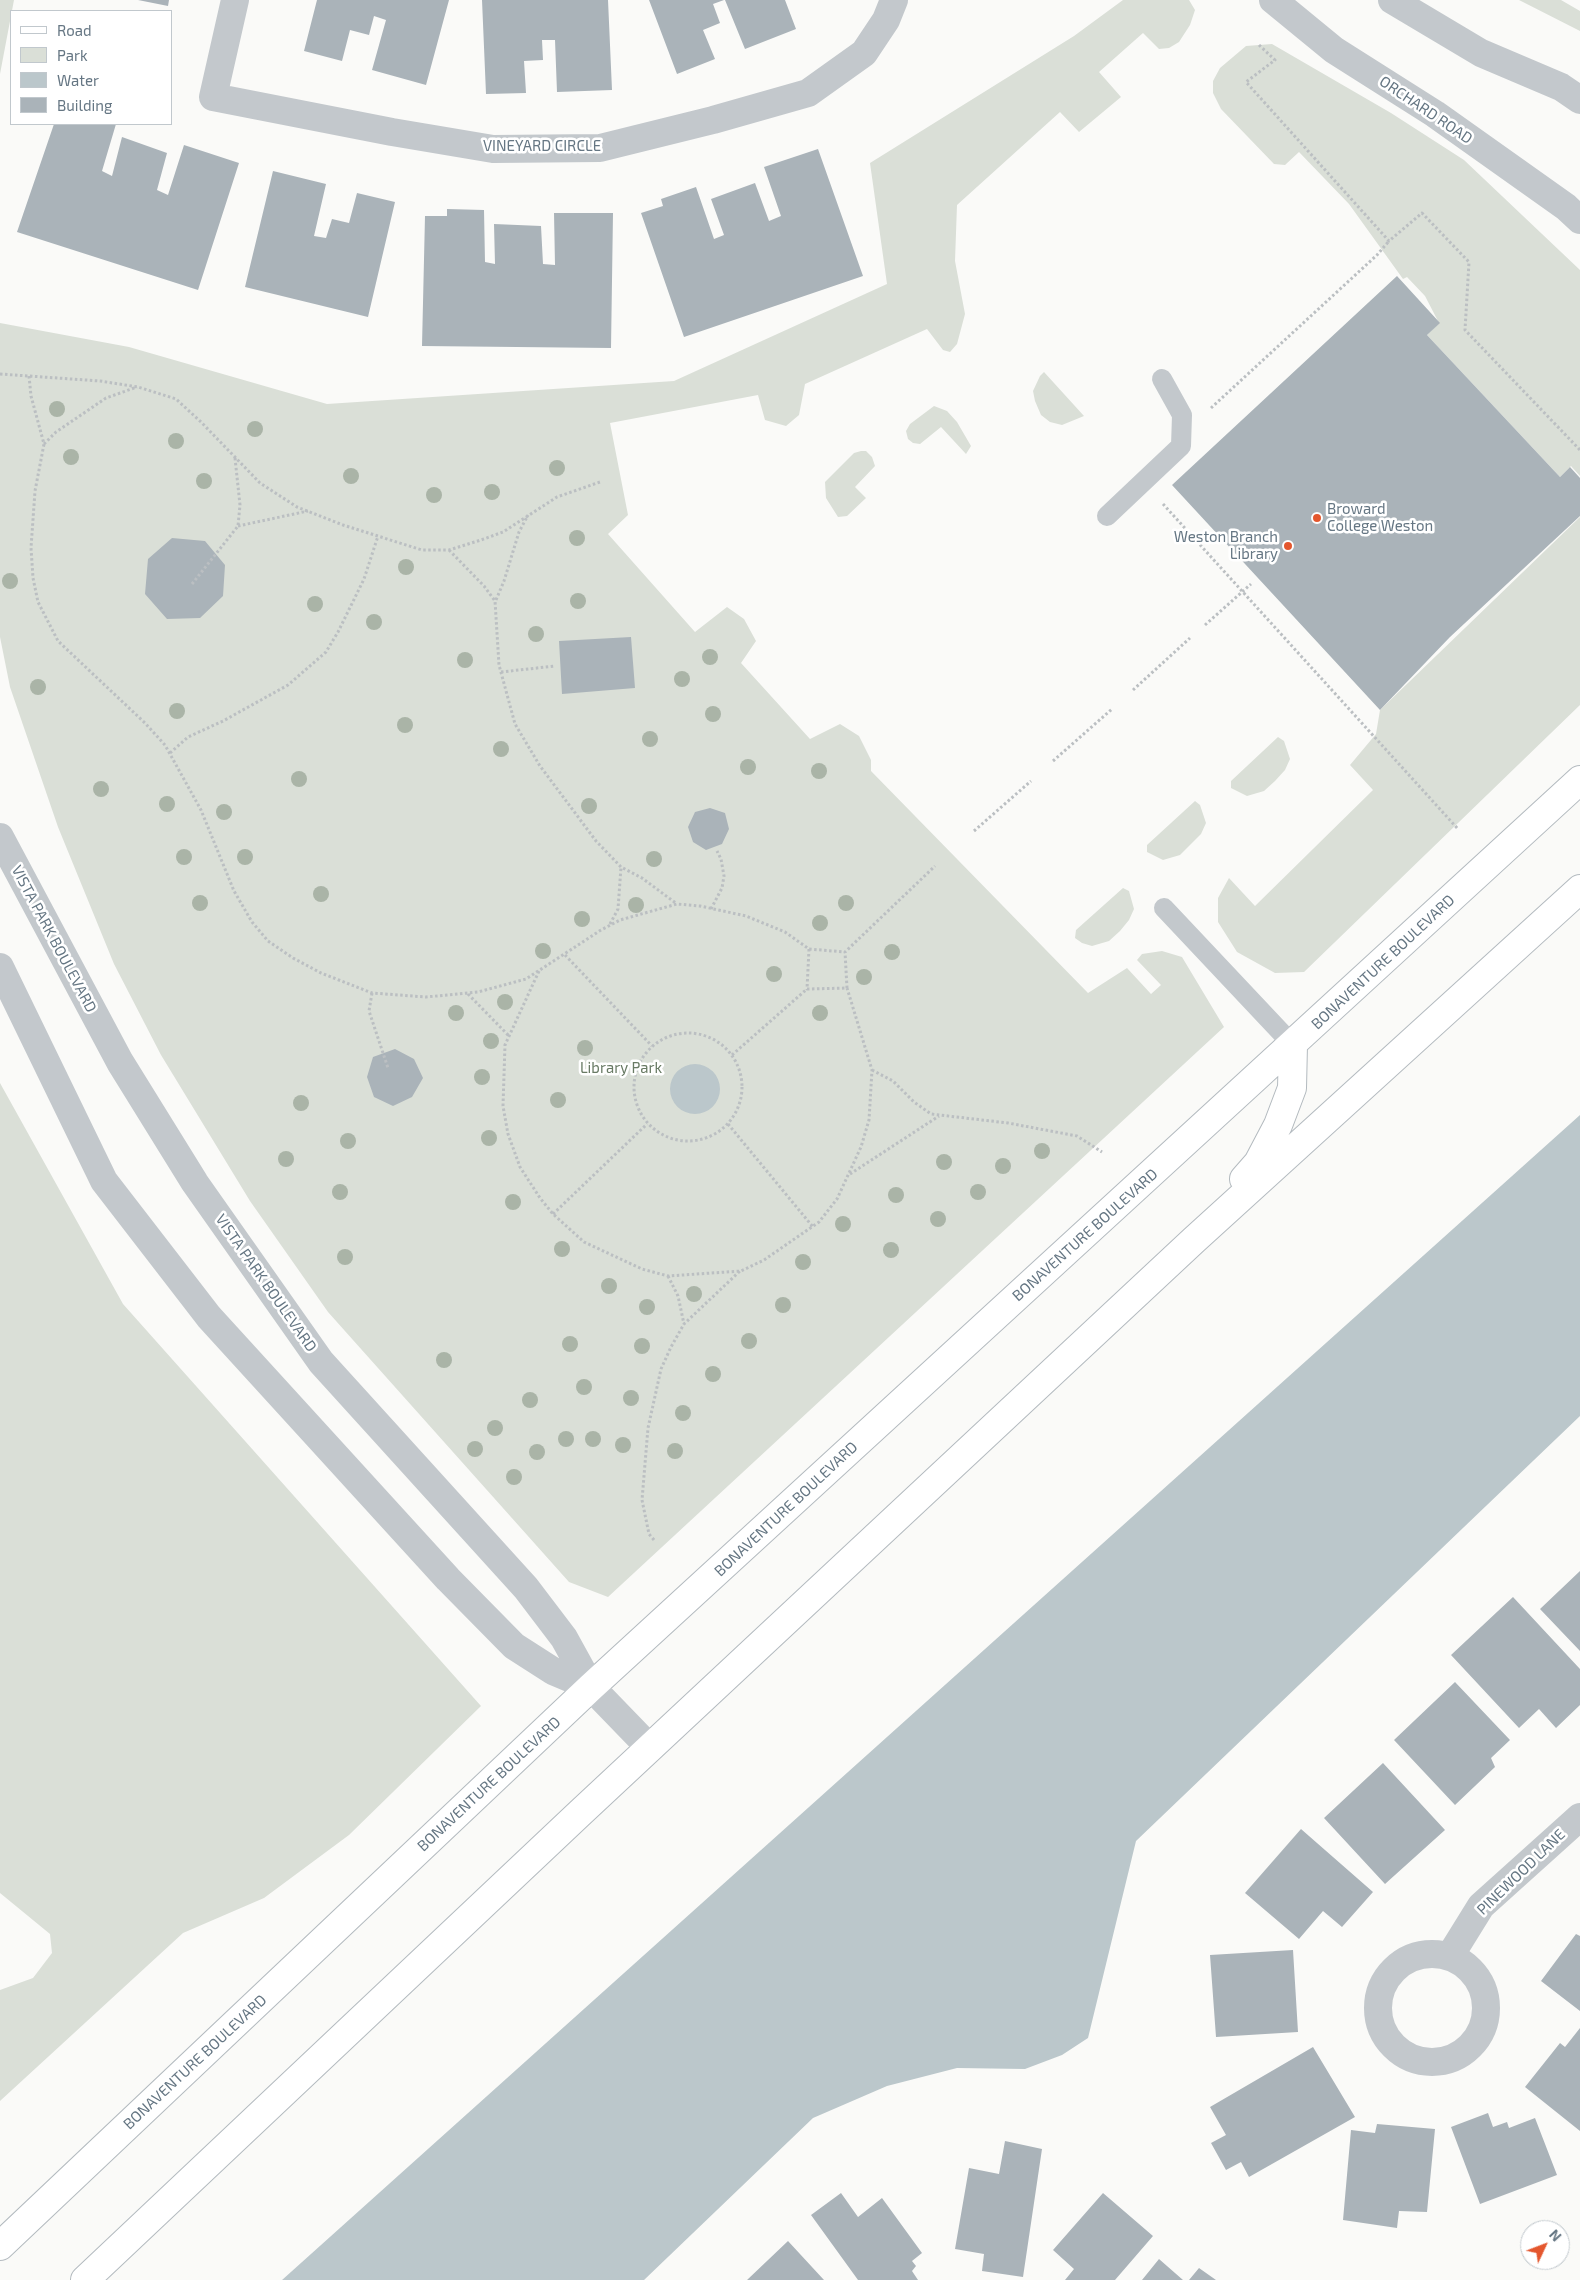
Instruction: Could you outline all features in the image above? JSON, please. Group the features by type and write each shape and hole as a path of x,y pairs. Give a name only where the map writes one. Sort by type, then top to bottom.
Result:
{"main road":[{"name":"BONAVENTURE BOULEVARD","path":"0,2246 591,1688 1580,780"},
{"path":"85,2280 650,1748 1194,1240 1580,889"},
{"path":"1194,1240 1258,1163 1278,1125 1292,1088 1293,1045"}],"street":[{"name":"VINEYARD CIRCLE","path":"235,0 213,96 392,132 493,148 600,148 713,120 808,93 864,53 886,20 894,0"},
{"name":"ORCHARD ROAD","path":"1273,0 1334,50 1435,114 1566,206 1580,220"},
{"path":"1392,0 1481,53 1561,87 1580,100"},
{"name":"VISTA PARK BOULEVARD","path":"0,837 120,1062 195,1183 321,1362 526,1588 564,1638 591,1688 650,1748"},
{"name":"VISTA PARK BOULEVARD","path":"0,967 104,1181 209,1316 448,1579 514,1646 553,1671 591,1688"},
{"name":"PINEWOOD LANE","path":"1450,1956 1482,1906 1580,1817"}],"lane":[{"path":"1106,516 1181,446 1182,415 1162,380"},
{"path":"1164,908 1293,1045"}],"path":[{"path":"1259,45 1275,60 1246,82 1389,241"},
{"path":"1205,413 1378,255 1389,241 1422,213 1469,262 1465,330 1580,450"},
{"path":"0,374 100,381 138,387 176,400 201,422 260,483 297,507 422,550 449,550 502,532 557,497 600,482"},
{"path":"29,376 31,396 44,444 35,491 30,548 38,602 58,641 146,723 170,753 201,810 234,891 257,928 268,941 321,974 372,993 426,997 467,994 526,979 620,920 677,904 746,916 785,932 809,949 845,952"},
{"path":"44,444 56,432 106,398 138,387"},
{"path":"192,584 238,526 240,505 235,457"},
{"path":"1161,502 1458,829"},
{"path":"238,526 308,511"},
{"path":"528,515 516,539 504,582 495,601 500,672 515,724 540,766 596,841 620,867 642,878 677,904"},
{"path":"170,753 188,738 224,721 288,685 326,652 364,579 378,536"},
{"path":"449,550 484,586 495,601"},
{"path":"1205,625 1251,584"},
{"path":"1133,690 1190,638"},
{"path":"500,672 555,666"},
{"path":"1053,761 1112,709"},
{"path":"974,831 1030,781"},
{"path":"711,909 722,888 724,876 721,859 717,851"},
{"path":"540,971 505,1045 503,1106 508,1134 520,1167 540,1198 553,1214 584,1242 642,1269 668,1276 741,1270 764,1260 812,1227 837,1199 850,1174 869,1120 872,1070 846,988 845,952 935,866"},
{"path":"609,926 618,909 620,867"},
{"path":"807,989 809,949"},
{"path":"565,954 652,1046"},
{"path":"732,1054 807,989 846,988"},
{"path":"372,993 369,1011 388,1068"},
{"path":"467,994 509,1036"},
{"path":"683,1032 701,1034 718,1042 732,1054 740,1072 743,1091 738,1109 728,1124 713,1136 695,1141 678,1141 661,1135 647,1124 638,1109 634,1092 634,1075 641,1059 652,1046 667,1036 683,1032"},
{"path":"872,1070 893,1081 914,1102 931,1114 1008,1123 1077,1136 1102,1152"},
{"path":"850,1174 940,1115"},
{"path":"553,1214 647,1124"},
{"path":"728,1124 812,1227"},
{"path":"654,1540 649,1534 642,1500 648,1428 661,1369 684,1324 741,1270"},
{"path":"668,1276 678,1296 684,1324"}],"green space":[{"path":"0,0 14,0 12,10 10,10 10,21 0,74"},
{"name":"Library Park","path":"1123,0 1189,0 1195,10 1190,25 1179,42 1169,48 1159,49 1143,33 1099,72 1121,97 1079,132 1060,112 957,205 955,261 965,314 957,344 950,352 943,350 927,329 805,384 799,415 786,426 765,420 758,395 610,423 628,515 608,534 695,632 727,607 744,619 756,641 741,663 810,739 840,724 859,736 871,760 871,771 1088,993 1127,968 1151,994 1161,985 1137,960 1142,954 1162,951 1182,957 1224,1027 608,1597 569,1582 328,1312 250,1201 161,1055 114,964 58,827 10,687 0,637 0,323 129,347 327,404 674,381 887,284 870,163 1074,36"},
{"path":"1519,0 1561,0 1580,11 1580,31"},
{"path":"1272,44 1391,113 1464,160 1580,270 1580,476 1571,466 1560,477 1427,335 1439,323 1425,296 1407,277 1403,279 1349,204 1299,152 1285,165 1274,164 1221,109 1213,93 1213,81 1220,68 1246,46"},
{"path":"1044,372 1084,416 1062,425 1050,422 1041,415 1033,391"},
{"path":"934,406 947,411 957,422 971,446 966,454 941,427 920,444 913,443 908,439 906,431 910,424"},
{"path":"866,451 872,457 875,466 855,487 866,498 847,516 838,517 826,498 825,482 854,453"},
{"path":"1580,517 1580,705 1304,972 1275,973 1237,952 1218,922 1218,898 1229,878 1255,906 1373,790 1350,765 1376,734 1380,710"},
{"path":"1278,737 1284,741 1290,759 1285,770 1275,781 1264,791 1247,796 1231,788 1231,781"},
{"path":"1195,801 1200,805 1206,823 1201,834 1180,855 1163,860 1147,852 1147,845"},
{"path":"1123,888 1129,891 1134,909 1129,920 1120,931 1109,941 1092,946 1082,943 1075,938 1076,930"},
{"path":"0,1083 123,1304 481,1706 349,1835 264,1898 183,1933 0,2101 0,1990 33,1978 52,1953 50,1934 0,1893"}],"water":[{"path":"695,1064 705,1066 713,1071 718,1079 720,1089 718,1099 713,1107 705,1112 695,1114 685,1112 677,1107 672,1099 670,1089 672,1079 677,1071 685,1066"},
{"path":"1580,1115 1580,1416 1136,1841 1088,2038 1062,2055 1025,2069 957,2068 887,2086 813,2118 644,2280 282,2280"}],"building":[{"path":"138,0 169,0 168,6"},
{"path":"317,0 449,0 426,85 372,70 386,20 374,16 369,35 350,30 342,61 304,51"},
{"path":"482,0 608,0 612,90 557,92 555,40 542,40 543,60 524,61 526,93 486,94"},
{"path":"649,0 724,0 713,4 720,23 703,30 715,59 677,74"},
{"path":"725,0 785,0 796,29 745,49"},
{"path":"54,125 116,125 102,171 112,176 122,137 167,153 157,190 168,195 184,145 239,163 198,290 17,232"},
{"path":"818,149 863,276 684,337 641,213 663,206 661,199 696,187 714,239 724,235 711,199 755,183 769,221 781,216 764,167"},
{"path":"273,171 326,184 314,236 326,238 332,219 349,223 357,193 395,202 368,317 245,287"},
{"path":"447,209 484,210 485,262 495,264 494,224 541,226 543,264 555,265 554,213 613,213 611,348 422,346 425,216 447,216"},
{"path":"1397,276 1440,323 1427,335 1560,477 1570,467 1580,478 1580,516 1450,637 1380,710 1172,485"},
{"path":"172,538 205,541 225,565 223,596 200,618 167,619 145,594 148,559"},
{"path":"631,637 635,688 562,694 559,641"},
{"path":"710,808 725,813 729,829 722,844 706,850 693,842 688,827 695,812"},
{"path":"395,1049 414,1059 423,1078 412,1097 393,1106 374,1097 367,1077 373,1057"},
{"path":"1580,1571 1580,1651 1540,1609"},
{"path":"1513,1597 1580,1669 1580,1705 1556,1728 1539,1709 1519,1728 1451,1655"},
{"path":"1455,1682 1510,1740 1491,1758 1495,1767 1455,1805 1394,1740"},
{"path":"1383,1763 1445,1830 1385,1884 1324,1818"},
{"path":"1301,1829 1373,1892 1342,1927 1323,1911 1299,1939 1245,1893"},
{"path":"1576,1934 1580,1936 1580,2011 1541,1981"},
{"path":"1293,1950 1298,2032 1216,2037 1210,1955"},
{"path":"1580,2028 1580,2131 1525,2087 1560,2043 1565,2047"},
{"path":"1313,2047 1355,2117 1249,2177 1241,2162 1226,2170 1211,2143 1226,2135 1210,2107"},
{"path":"1488,2113 1493,2127 1507,2122 1509,2128 1535,2118 1557,2175 1480,2204 1451,2127"},
{"path":"1377,2124 1435,2129 1427,2212 1399,2211 1397,2228 1343,2220 1351,2130 1375,2133"},
{"path":"1005,2141 1042,2149 1023,2277 982,2271 984,2254 955,2249 969,2168 999,2174"},
{"path":"841,2193 858,2217 882,2198 922,2253 912,2261 916,2266 912,2271 918,2280 858,2280 811,2215"},
{"path":"1103,2193 1153,2236 1115,2280 1065,2280 1074,2269 1053,2250"},
{"path":"788,2241 824,2280 747,2280"},
{"path":"1159,2259 1183,2280 1142,2280"},
{"path":"1199,2268 1216,2280 1189,2280"}],"place":[{"name":"Broward College Weston","path":"1317,518"},
{"name":"Weston Branch Library","path":"1288,546"}]}
